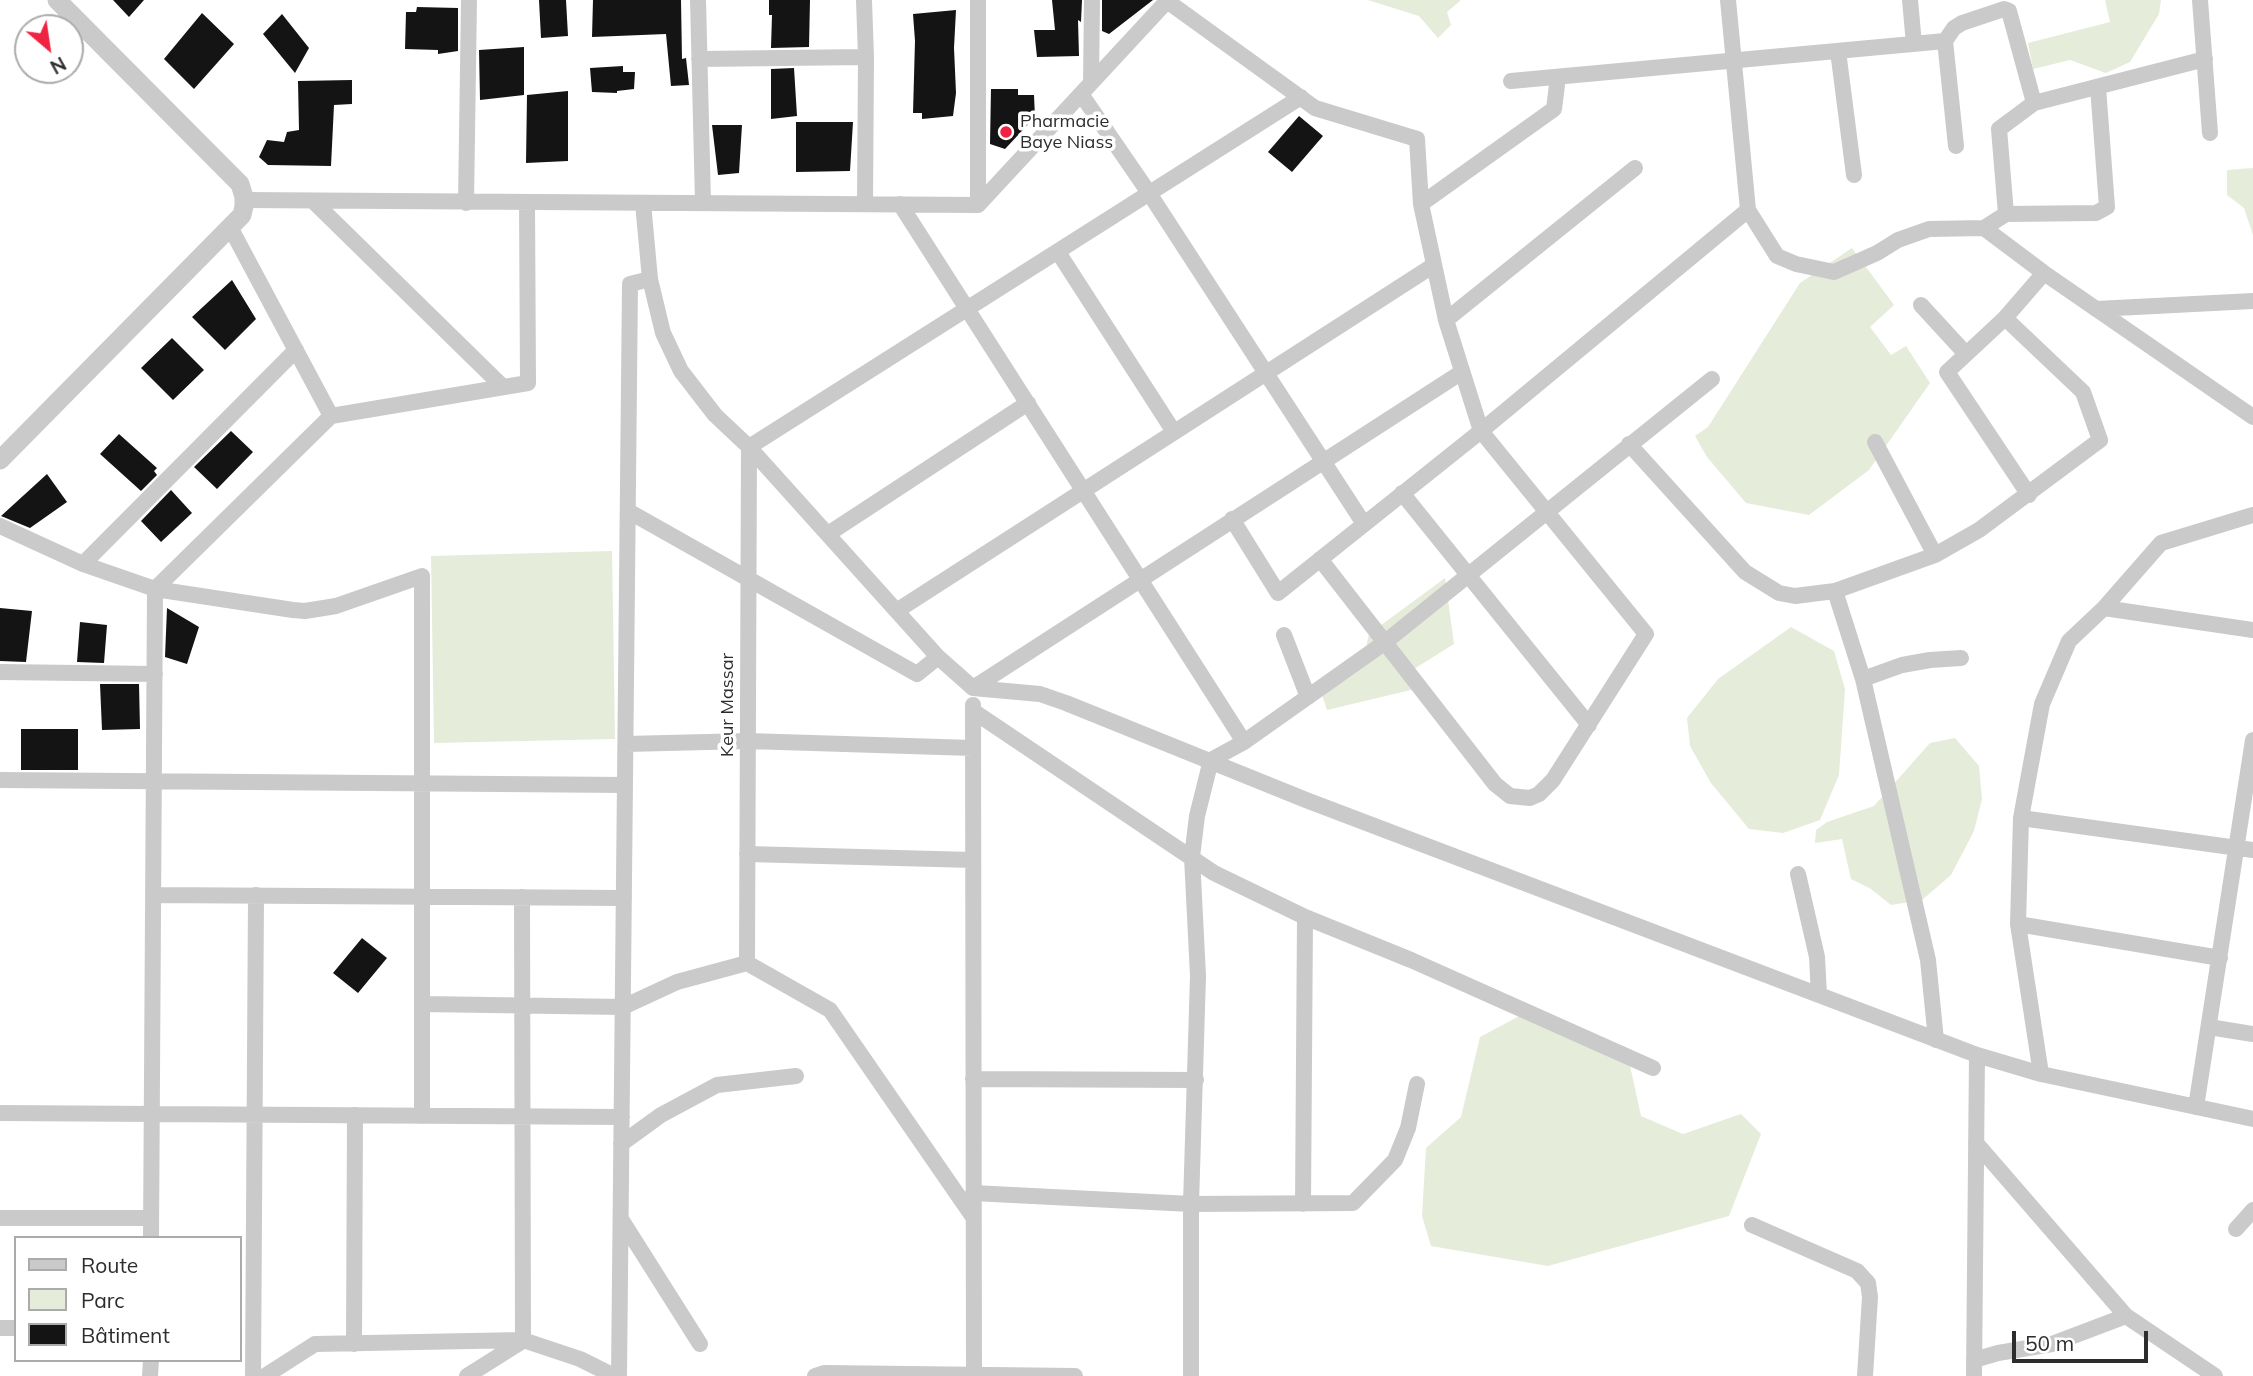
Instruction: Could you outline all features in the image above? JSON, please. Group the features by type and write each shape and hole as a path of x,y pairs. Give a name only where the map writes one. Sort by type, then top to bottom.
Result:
{"street":[{"path":"0,460 242,215 244,200 240,184 57,0"},
{"path":"466,203 469,0"},
{"path":"698,0 703,202"},
{"path":"864,0 865,204"},
{"path":"978,0 978,205"},
{"path":"1092,0 1086,88 1149,193 1364,524"},
{"path":"244,200 978,205 1167,0 1315,108 1417,139 1421,204 1446,320 1481,431 1646,634 1553,780 1530,799 1510,796 1495,784 1320,559"},
{"path":"1728,0 1748,210 1777,256 1796,264 1834,272 1877,253 1898,240 1929,229 1984,228 2006,214 2096,213 2107,207 2098,86"},
{"path":"1910,0 1914,44"},
{"path":"2200,0 2210,133"},
{"path":"1956,146 1945,41 1954,28 1968,20 2004,9 2009,11 2034,103"},
{"path":"1511,81 1945,41"},
{"path":"1839,51 1854,175"},
{"path":"699,59 866,57"},
{"path":"2006,214 1999,129 2034,103 2205,59"},
{"path":"1421,204 1554,109 1558,77"},
{"path":"749,447 1301,97"},
{"path":"1446,320 1636,168"},
{"path":"313,201 503,387"},
{"path":"151,1236 155,589 331,416 528,383 527,202"},
{"path":"643,203 650,279 663,333 681,371 715,415 749,447 938,657 973,688 1040,694 1306,800 1977,1055 2041,1074 2253,1119"},
{"path":"900,204 1244,742"},
{"path":"1232,519 1278,593 1481,431 1748,210"},
{"path":"230,227 331,416"},
{"path":"1984,228 2253,417"},
{"path":"1058,252 1174,432"},
{"path":"898,611 1434,265"},
{"path":"2029,495 1947,372 2006,318 2044,272"},
{"path":"265,1376 315,1345 523,1340 580,1359 617,1376 621,1219 630,284 650,279"},
{"path":"2096,309 2253,301"},
{"path":"1921,305 1966,354"},
{"path":"1629,444 1745,572 1779,593 1795,596 1835,591 1935,555 1979,530 2100,440 2083,391 2006,318"},
{"path":"83,564 296,350"},
{"path":"973,688 1462,372"},
{"path":"1191,1376 1191,1204 1198,976 1192,857 1197,816 1211,761 1244,742 1384,643 1712,379"},
{"path":"828,534 1028,404"},
{"path":"1875,442 1935,555"},
{"name":"Keur Massar","path":"747,963 749,447"},
{"path":"1402,493 1588,725"},
{"path":"628,511 917,674 938,657"},
{"path":"2041,1074 2018,924 2021,818 2042,704 2069,641 2104,608 2161,543 2253,515"},
{"path":"0,526 83,564 155,589 304,611 345,604 422,576 422,1116"},
{"path":"1835,591 1863,679 1928,960 1936,1040"},
{"path":"2104,608 2253,630"},
{"path":"1284,635 1308,697"},
{"path":"1863,679 1902,665 1961,658"},
{"path":"0,672 155,674"},
{"path":"973,688 974,1376"},
{"path":"973,711 1214,873 1305,917 1411,960 1653,1068"},
{"path":"626,744 748,741 973,748"},
{"path":"2196,1107 2220,958 2245,849 2253,743"},
{"path":"0,780 625,785"},
{"path":"2021,818 2245,849"},
{"path":"747,854 973,860"},
{"path":"1798,874 1817,957 1819,995"},
{"path":"153,895 624,898"},
{"path":"253,1376 256,895"},
{"path":"522,897 523,1340"},
{"path":"1303,1204 1305,917"},
{"path":"2018,924 2220,958"},
{"path":"422,1004 623,1007 677,982 747,963 831,1010 973,1217"},
{"path":"2209,1027 2253,1034"},
{"path":"1977,1055 1974,1368 2052,1344 2126,1316"},
{"path":"621,1144 661,1115 717,1085 796,1076"},
{"path":"973,1079 1196,1080"},
{"path":"973,1193 1191,1204 1353,1203 1395,1160 1408,1128 1417,1084"},
{"path":"0,1113 622,1117"},
{"path":"354,1344 355,1115"},
{"path":"1976,1143 2126,1316 2216,1376"},
{"path":"2236,1229 2253,1210"},
{"path":"0,1218 151,1218"},
{"path":"621,1219 701,1344"},
{"path":"1752,1224 1857,1271 1868,1283 1870,1297 1865,1376"},
{"path":"467,1376 523,1340"},
{"path":"815,1376 824,1373 1075,1376"}],"green space":[{"path":"1368,0 1460,1 1447,12 1451,25 1438,38 1419,16"},
{"path":"2105,0 2161,0 2159,14 2130,62 2106,73 2070,60 2033,69 2028,43 2110,22"},
{"path":"2253,168 2253,235 2244,208 2227,195 2227,170"},
{"path":"1852,248 1894,305 1870,327 1891,355 1906,346 1930,383 1869,470 1809,515 1746,503 1707,457 1695,436 1708,427 1800,283"},
{"path":"612,551 615,739 434,743 431,556"},
{"path":"1445,578 1454,644 1406,674 1413,684 1411,690 1327,710 1320,689 1361,669 1369,634"},
{"path":"1791,627 1834,651 1845,689 1839,775 1820,820 1783,833 1749,829 1711,783 1690,746 1687,718 1718,679"},
{"path":"1955,738 1979,766 1982,799 1974,831 1951,875 1922,900 1891,905 1871,889 1851,879 1842,839 1815,843 1816,830 1827,822 1874,806 1930,743"},
{"path":"1525,1013 1626,1047 1641,1116 1683,1134 1741,1114 1761,1134 1729,1216 1548,1266 1431,1246 1422,1216 1426,1148 1461,1117 1480,1037"}],"building":[{"path":"113,0 144,0 129,17"},
{"path":"539,0 566,0 568,36 541,38"},
{"path":"593,0 681,0 682,59 686,58 689,85 671,86 666,34 592,37"},
{"path":"769,0 810,0 809,47 771,48 772,15 769,15"},
{"path":"1052,0 1082,0 1081,22 1078,20 1079,56 1037,57 1034,30 1055,30"},
{"path":"1102,0 1153,0 1109,34 1102,31"},
{"path":"417,7 458,8 458,51 438,54 438,50 405,49 406,12 416,12"},
{"path":"956,10 956,93 953,116 922,119 922,113 913,113 913,14"},
{"path":"202,13 234,44 194,89 164,59"},
{"path":"282,14 309,48 295,73 263,34"},
{"path":"524,47 524,95 480,100 479,50"},
{"path":"623,66 623,72 635,72 634,89 617,93 592,92 590,68"},
{"path":"794,68 797,116 771,119 771,69"},
{"path":"352,80 352,104 334,105 331,166 268,165 259,157 267,140 284,142 287,132 299,130 298,81"},
{"path":"991,89 1018,89 1018,95 1034,95 1035,117 1005,149 990,144"},
{"path":"568,91 568,161 526,163 527,95"},
{"path":"1299,116 1323,136 1292,172 1268,152"},
{"path":"796,122 853,122 850,171 796,172"},
{"path":"712,125 742,125 739,173 718,175"},
{"path":"232,280 256,319 225,350 192,317"},
{"path":"172,338 204,370 173,400 141,368"},
{"path":"231,431 253,452 217,489 194,467"},
{"path":"119,434 157,468 154,471 157,475 141,491 100,454"},
{"path":"47,474 67,502 30,528 1,516"},
{"path":"171,490 192,513 161,542 141,521"},
{"path":"0,608 32,611 26,662 0,661"},
{"path":"167,608 199,627 187,664 165,657"},
{"path":"80,622 107,625 104,663 77,662"},
{"path":"100,684 139,684 140,729 102,730"},
{"path":"21,729 78,729 78,770 21,770"},
{"path":"362,938 387,958 358,993 333,973"}],"place":[{"name":"Pharmacie Baye Niass","path":"1006,132"}]}
